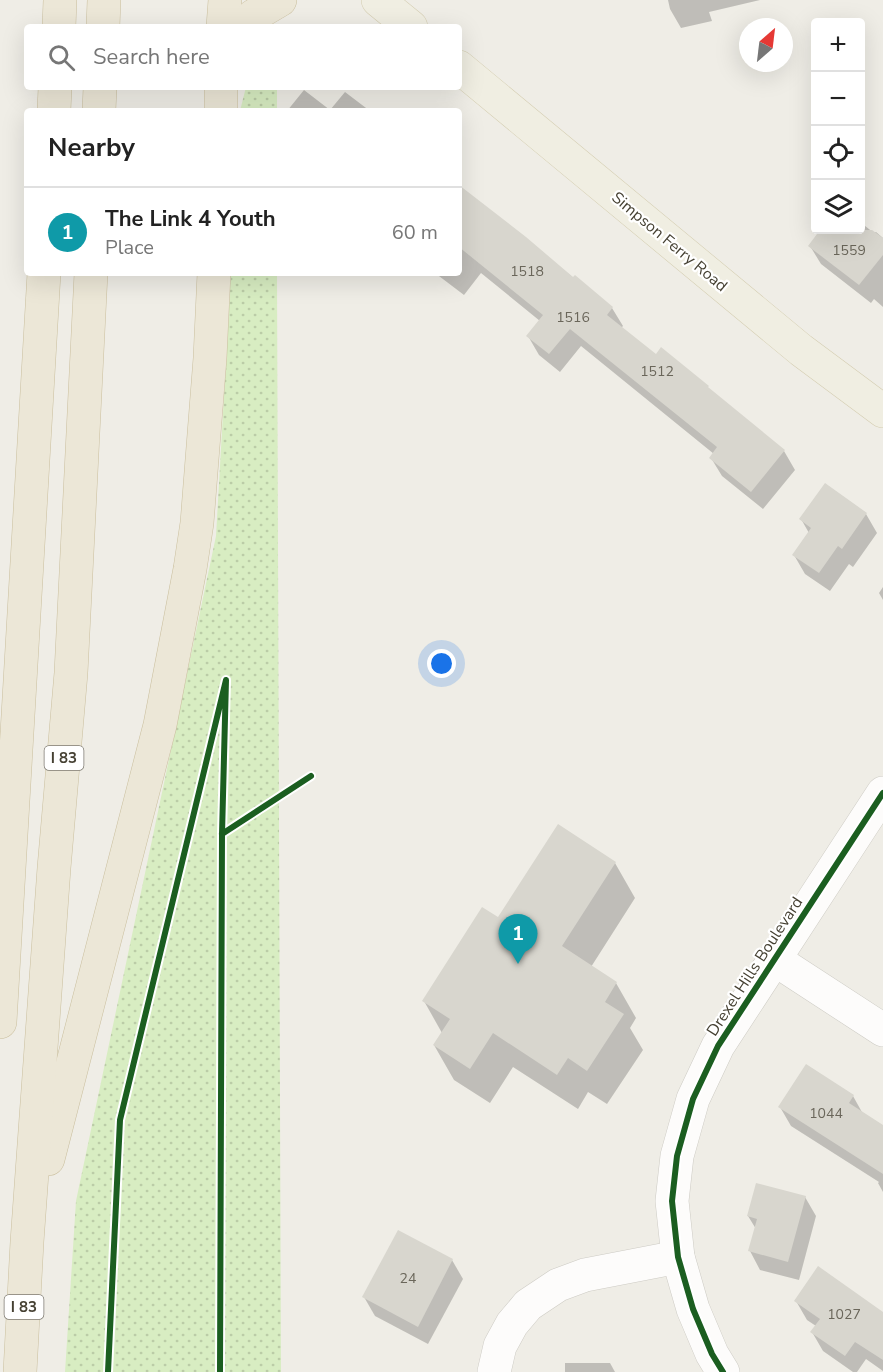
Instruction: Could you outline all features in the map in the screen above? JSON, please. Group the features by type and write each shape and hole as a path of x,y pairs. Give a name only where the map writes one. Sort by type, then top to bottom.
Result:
{"highway":[{"path":"58,24 60,0"},
{"path":"103,24 104,0"},
{"path":"223,24 225,0"},
{"path":"246,24 253,16 280,0"},
{"path":"54,108 55,90"},
{"path":"99,108 100,90"},
{"path":"221,90 221,108"},
{"path":"0,1022 44,276"},
{"name":"I 83","path":"20,1372 54,868 71,673 91,276"},
{"path":"27,1242 160,725 197,523 214,276"}],"main road":[{"path":"378,0 407,24"},
{"name":"Simpson Ferry Road","path":"462,69 801,350 883,411"}],"street":[{"name":"Drexel Hills Boulevard","path":"723,1372 712,1354 693,1309 678,1257 672,1201 677,1156 693,1099 718,1046 883,793"},
{"path":"774,959 883,1030"},
{"path":"494,1372 500,1346 512,1324 528,1305 558,1285 585,1275 678,1257"}],"green space":[{"path":"245,90 277,90 277,108 241,108"},
{"path":"231,276 277,276 281,1372 65,1372 76,1201 216,536"}],"building":[{"path":"462,187 613,307 607,315 656,354 661,347 785,450 751,492 709,458 717,447 570,329 549,354 526,336 543,315 462,249"},
{"path":"865,230 872,230 883,238 883,255 859,285 808,246 817,234 865,234"},
{"path":"825,483 867,513 842,549 838,546 819,573 792,555 811,528 799,519"},
{"path":"558,824 616,862 562,946 617,982 605,1002 624,1014 587,1071 568,1058 557,1075 493,1033 470,1069 433,1045 450,1019 422,1001 482,907 498,917"},
{"path":"806,1064 854,1095 849,1103 883,1125 883,1174 778,1107"},
{"path":"756,1183 806,1196 788,1262 748,1251 757,1219 747,1216"},
{"path":"398,1230 453,1259 418,1327 362,1297"},
{"path":"818,1266 883,1312 883,1360 855,1342 845,1356 810,1332 820,1319 794,1301"}],"cycle path":[{"path":"108,1372 120,1120 226,680 222,834 220,1372"},
{"path":"222,834 311,776"},
{"path":"723,1372 712,1354 693,1309 678,1257 672,1201 677,1156 693,1099 718,1046 883,793"}],"place":[{"name":"The Link 4 Youth","path":"518,964"}]}
